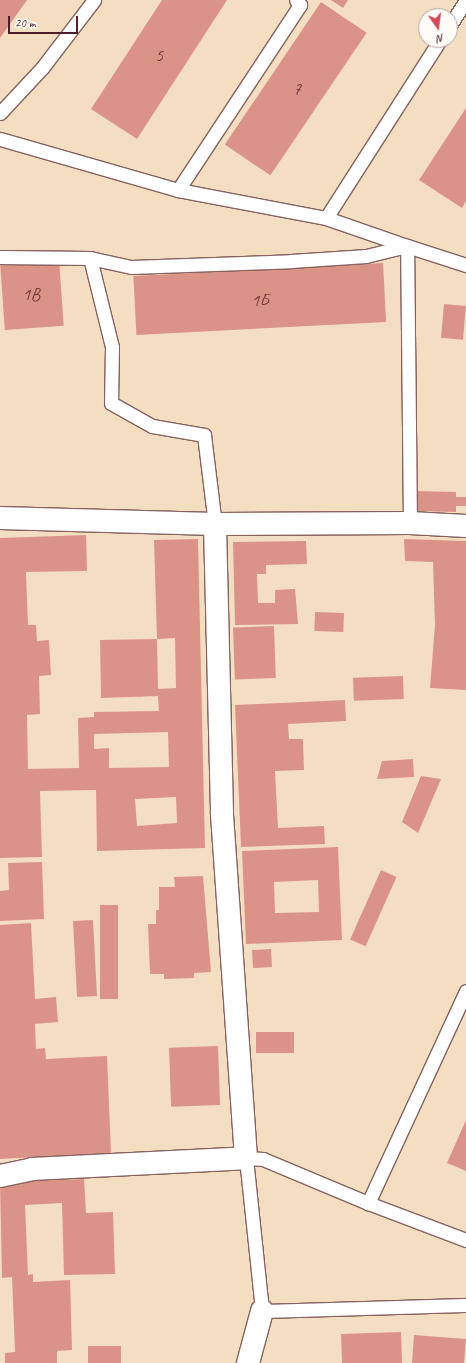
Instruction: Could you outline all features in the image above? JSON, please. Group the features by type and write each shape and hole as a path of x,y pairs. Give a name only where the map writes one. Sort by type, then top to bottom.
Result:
{"street":[{"path":"0,518 215,524 410,523 466,526"},
{"path":"0,1176 32,1169 246,1158 222,812 215,524"},
{"path":"248,1363 262,1311"}],"lane":[{"path":"0,113 42,68 94,0"},
{"path":"178,190 300,5 296,0"},
{"path":"458,12 466,0"},
{"path":"326,218 435,48"},
{"path":"0,139 178,190 326,218 466,265"},
{"path":"0,257 90,258 131,267 366,256 407,246"},
{"path":"407,246 410,523"},
{"path":"90,258 112,346 111,404 152,426 204,435 215,524"},
{"path":"368,1203 466,991"},
{"path":"466,1240 368,1203 263,1158 246,1158 262,1311 466,1306"}],"building":[{"path":"0,0 27,0 0,38"},
{"path":"162,0 227,0 137,139 91,109"},
{"path":"331,0 348,0 343,8"},
{"path":"321,2 367,33 270,175 225,145"},
{"path":"466,108 466,201 462,208 419,180"},
{"path":"59,259 64,326 5,330 0,263"},
{"path":"383,263 386,322 136,335 133,276"},
{"path":"444,304 466,306 463,340 441,338"},
{"path":"413,491 456,492 456,497 466,497 466,506 456,506 456,512 413,511"},
{"path":"86,535 87,571 26,572 28,625 36,625 37,641 49,640 51,675 39,676 40,714 27,715 28,769 79,768 78,718 94,717 94,712 159,711 158,696 101,698 100,640 157,639 154,540 198,539 205,848 97,851 96,790 40,791 42,857 0,858 0,538","holes":["175,638 176,688 158,689 157,639","168,732 169,767 109,768 109,748 94,749 94,734","176,797 177,823 137,826 135,799"]},
{"path":"404,539 466,541 466,690 430,688 435,625 433,562 405,561"},
{"path":"306,541 307,564 266,565 266,574 257,574 258,603 275,603 275,590 295,589 298,624 235,625 233,542"},
{"path":"315,612 344,613 343,632 314,631"},
{"path":"274,626 276,678 235,679 233,627"},
{"path":"403,676 404,699 354,701 353,678"},
{"path":"345,700 346,721 288,724 289,739 303,739 304,770 275,771 278,828 324,826 325,844 241,847 235,705"},
{"path":"413,759 414,777 377,779 382,761"},
{"path":"421,776 441,779 418,833 402,822"},
{"path":"338,847 342,940 246,944 242,851","holes":["318,880 319,912 275,913 274,882"]},
{"path":"42,862 44,919 0,921 0,891 9,890 8,863"},
{"path":"381,870 397,877 366,946 350,939"},
{"path":"203,876 211,972 194,973 194,978 164,979 164,974 150,974 148,924 156,924 156,910 159,910 159,887 175,887 174,877"},
{"path":"100,905 118,905 118,999 100,999"},
{"path":"93,920 97,996 77,997 73,921"},
{"path":"31,923 35,999 56,997 58,1022 35,1024 36,1049 45,1048 46,1059 107,1056 111,1153 0,1159 0,925"},
{"path":"271,949 272,967 253,968 252,950"},
{"path":"256,1032 294,1032 294,1053 256,1053"},
{"path":"218,1046 220,1105 171,1107 169,1048"},
{"path":"466,1120 466,1171 447,1163"},
{"path":"84,1179 86,1213 113,1212 115,1274 64,1275 62,1203 25,1205 28,1275 33,1274 33,1282 70,1280 72,1350 57,1351 57,1363 5,1363 5,1353 15,1352 12,1277 2,1278 0,1182"},
{"path":"401,1332 402,1363 342,1363 341,1334"},
{"path":"414,1335 466,1339 464,1363 412,1363"},
{"path":"88,1346 121,1346 121,1363 88,1363"}]}
